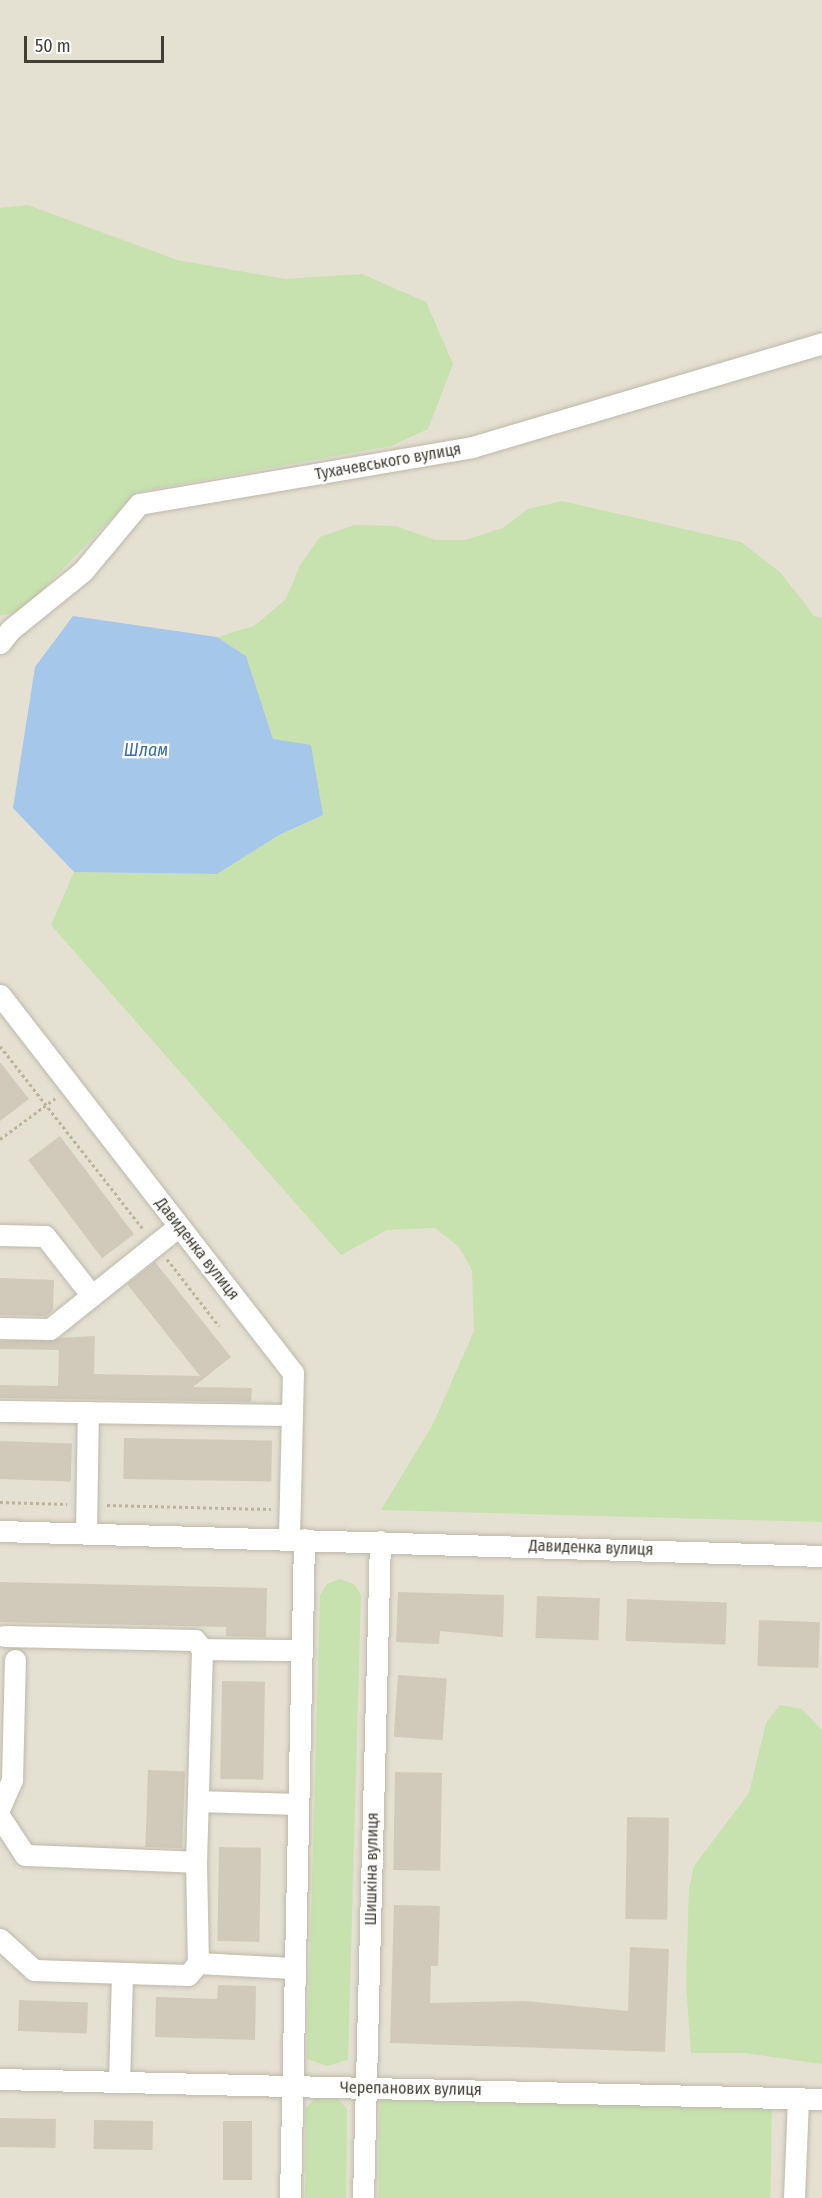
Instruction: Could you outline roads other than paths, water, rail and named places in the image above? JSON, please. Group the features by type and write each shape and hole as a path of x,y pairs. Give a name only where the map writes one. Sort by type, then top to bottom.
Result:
{"street":[{"name":"Тухачевського вулиця","path":"0,643 83,571 139,504 472,447 822,343"},
{"name":"Давиденка вулиця","path":"0,995 293,1372 290,1509 296,1539"},
{"path":"0,1328 50,1329 179,1226"},
{"path":"0,1235 45,1236 92,1296"},
{"path":"0,1411 292,1415"},
{"path":"86,1533 88,1412"},
{"name":"Давиденка вулиця","path":"0,1532 380,1541 822,1556"},
{"path":"290,2198 289,2086 301,1650 296,1539"},
{"name":"Шишкiна вулиця","path":"363,2198 380,1541"},
{"path":"0,1939 34,1970 188,1975 198,1963 196,1862 202,1648 195,1640 4,1635"},
{"path":"202,1648 301,1650"},
{"path":"0,1807 12,1780 15,1660"},
{"path":"198,1801 297,1804"},
{"path":"0,1817 25,1855 196,1862"},
{"path":"198,1963 292,1968"},
{"path":"119,2082 122,1973"},
{"name":"Черепанових вулиця","path":"0,2079 822,2099"},
{"path":"794,2198 798,2098"}],"water":[{"name":"Шлам","path":"73,616 217,637 246,656 273,739 311,745 323,815 279,835 217,874 74,872 13,808 35,667"}]}
